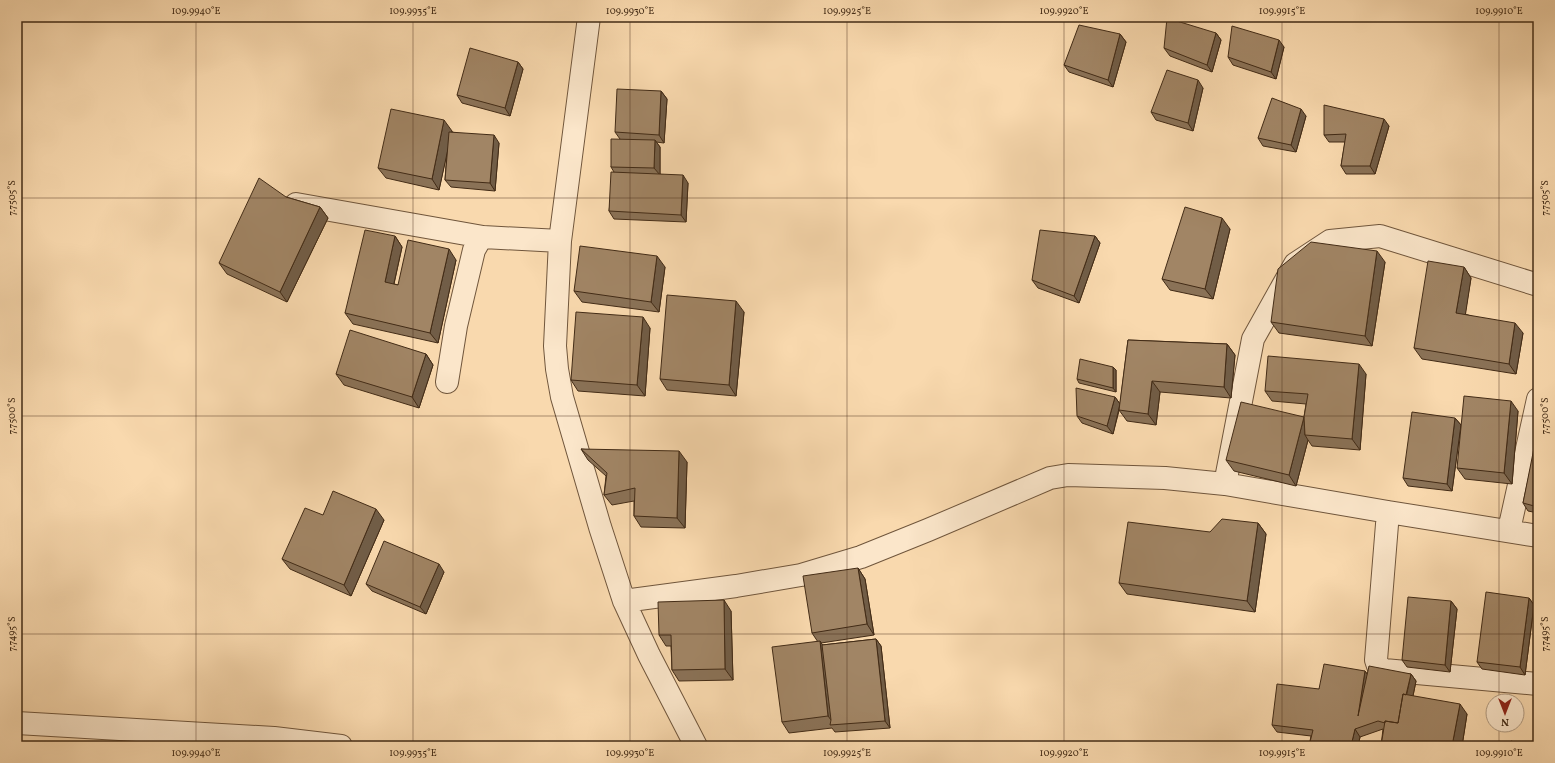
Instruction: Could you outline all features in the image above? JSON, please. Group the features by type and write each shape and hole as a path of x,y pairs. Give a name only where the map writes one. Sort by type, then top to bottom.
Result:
{"street":[{"path":"589,17 560,241 555,346 557,369 562,397 600,527 624,601 649,655 696,746"},
{"path":"296,204 483,237 560,241"},
{"path":"1225,484 1253,340 1295,264 1330,241 1380,236 1538,285"},
{"path":"447,382 456,326 474,250 483,237"},
{"path":"1509,530 1538,399"},
{"path":"624,601 736,586 801,575 861,557 1050,478 1068,475 1165,478 1225,484 1538,536"},
{"path":"1388,512 1376,660 1378,666 1384,670 1538,684"},
{"path":"17,723 274,738 341,746"}],"building":[{"path":"1167,18 1216,33 1207,65 1164,48"},
{"path":"1079,25 1120,34 1108,80 1064,65"},
{"path":"1232,26 1279,40 1271,72 1228,57"},
{"path":"470,48 518,62 505,108 457,95"},
{"path":"1167,70 1198,80 1188,123 1151,112"},
{"path":"617,89 661,91 659,135 615,132"},
{"path":"1272,98 1301,109 1291,145 1258,138"},
{"path":"1324,105 1384,119 1370,166 1341,166 1346,134 1324,135"},
{"path":"391,109 444,120 432,179 378,168"},
{"path":"449,132 494,135 490,183 445,180"},
{"path":"611,139 655,140 654,168 611,167"},
{"path":"611,172 683,175 681,215 609,211"},
{"path":"259,178 286,197 320,207 280,292 219,263"},
{"path":"1185,207 1222,218 1205,289 1162,279"},
{"path":"365,230 395,236 385,282 398,285 408,240 449,249 430,333 345,313"},
{"path":"1040,230 1095,236 1074,296 1032,280"},
{"path":"1311,242 1377,251 1365,336 1271,322 1278,269"},
{"path":"580,246 657,256 651,302 574,291"},
{"path":"1428,261 1464,267 1456,313 1515,323 1509,364 1414,348"},
{"path":"667,295 736,301 729,385 660,379"},
{"path":"576,312 643,317 637,385 571,380"},
{"path":"350,330 426,354 412,397 336,374"},
{"path":"1128,340 1227,344 1224,387 1152,381 1148,414 1119,410"},
{"path":"1268,356 1359,364 1352,439 1305,435 1304,417 1308,394 1265,391"},
{"path":"1080,359 1113,367 1113,388 1077,379"},
{"path":"1076,388 1115,397 1107,426 1077,416"},
{"path":"1464,396 1511,401 1504,473 1457,468"},
{"path":"1241,402 1304,417 1289,475 1226,460"},
{"path":"1412,412 1455,418 1447,484 1403,478"},
{"path":"1537,433 1538,434 1538,507 1523,503"},
{"path":"581,449 679,451 677,518 634,516 635,488 604,495 607,473"},
{"path":"333,491 376,509 344,585 282,559 305,508 323,515"},
{"path":"1222,519 1258,523 1247,601 1119,583 1128,522 1210,532"},
{"path":"384,541 439,564 420,607 366,584"},
{"path":"858,568 867,624 812,633 803,576"},
{"path":"1486,592 1529,598 1520,667 1477,662"},
{"path":"1408,597 1451,601 1445,665 1402,660"},
{"path":"724,600 725,669 672,670 671,635 659,635 658,602"},
{"path":"876,639 885,721 830,725 831,720 822,645"},
{"path":"820,641 828,716 782,722 772,647"},
{"path":"1324,664 1365,671 1358,716 1369,666 1411,674 1406,695 1403,694 1398,723 1385,721 1385,723 1378,721 1355,729 1351,746 1309,746 1313,730 1272,725 1277,684 1319,689"},
{"path":"1403,694 1460,704 1452,746 1381,746 1385,721 1398,723"},
{"path":"1511,741 1528,746 1510,746"}]}
